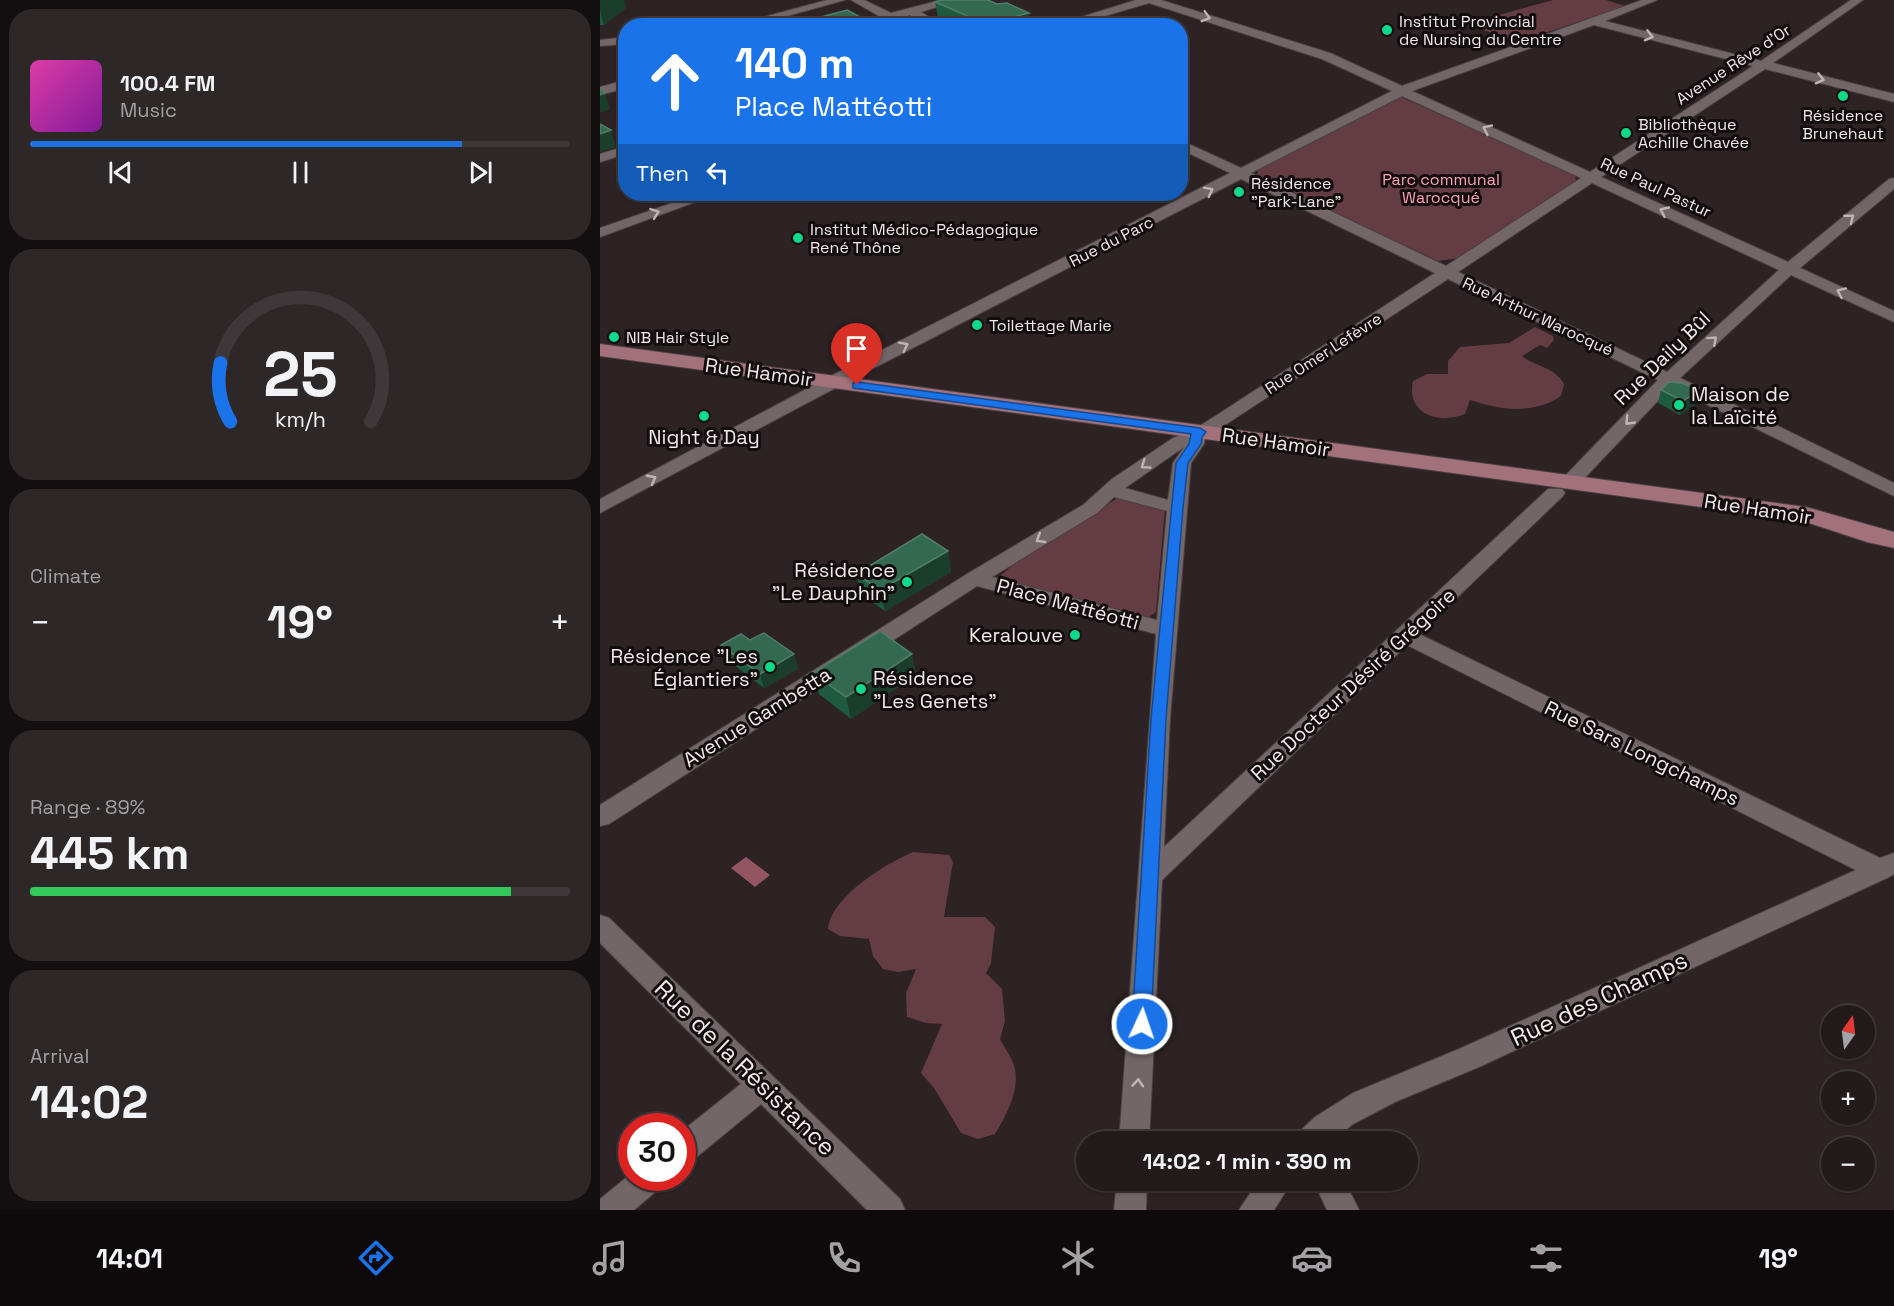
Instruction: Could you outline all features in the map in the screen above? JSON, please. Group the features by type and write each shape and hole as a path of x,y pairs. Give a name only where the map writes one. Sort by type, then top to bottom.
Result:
{"main road":[{"name":"Rue Hamoir","path":"600,350 826,386 1193,439 1562,488 1807,527 1894,526"},
{"name":"Rue Hamoir","path":"600,361 826,386"},
{"name":"Rue Hamoir","path":"1845,525 1876,537 1894,540"}],"street":[{"path":"768,18 840,0"},
{"path":"856,0 889,17"},
{"path":"885,18 954,0"},
{"path":"1085,18 1149,0"},
{"name":"Rue Paul Pastur","path":"1149,0 1326,56 1894,316"},
{"name":"Rue du Parc","path":"600,507 826,386 1403,90 1652,0"},
{"name":"Avenue Rêve d'Or","path":"1445,272 1763,65 1858,0"},
{"path":"778,3 793,12"},
{"path":"910,11 924,18"},
{"path":"1592,21 1894,98"},
{"path":"600,43 618,41"},
{"path":"600,91 618,86"},
{"name":"Rue Arthur Warocqué","path":"1188,148 1894,490"},
{"path":"600,158 618,152"},
{"name":"Rue Daily Bûl","path":"1562,488 1669,379 1789,269 1894,182"},
{"path":"600,234 691,201"},
{"name":"Rue Omer Lefèvre","path":"1193,439 1445,272"},
{"name":"Place Mattéotti","path":"974,579 1090,509 1111,490 1193,439"},
{"name":"Place Mattéotti","path":"974,579 1167,630 1182,463 1193,439"},
{"name":"Rue Docteur Désiré Grégoire","path":"1151,875 1562,488"},
{"path":"1111,490 1140,496 1149,501 1177,508"},
{"name":"Avenue Gambetta","path":"600,817 974,579"},
{"path":"1135,1131 1167,630"},
{"name":"Rue Sars Longchamps","path":"1404,635 1887,866"},
{"name":"Rue des Champs","path":"1321,1131 1334,1119 1361,1104 1450,1067 1887,866"},
{"name":"Rue de la Résistance","path":"600,926 889,1210"},
{"path":"696,1139 762,1085"},
{"path":"610,1210 634,1191"},
{"path":"1130,1210 1131,1191"},
{"path":"1255,1210 1270,1191"},
{"path":"1334,1191 1342,1210"}],"green space":[{"path":"1553,0 1606,0 1625,6 1518,42 1466,24"},
{"name":"Parc communal Warocqué","path":"1399,96 1575,175 1576,181 1460,258 1438,261 1257,176 1258,169"},
{"path":"1535,327 1553,336 1554,340 1547,348 1540,345 1522,356 1560,378 1564,384 1561,396 1539,406 1516,409 1470,400 1465,414 1444,418 1426,414 1414,402 1413,381 1427,374 1448,374 1448,361 1460,347 1509,343"},
{"path":"1121,496 1165,508 1156,612 1149,617 1139,617 999,580 1000,576 1017,561"},
{"path":"913,852 949,855 953,862 944,917 985,917 995,927 991,963 986,973 1002,989 1005,1021 1000,1039 1014,1065 1016,1082 1008,1110 995,1134 978,1139 961,1133 934,1088 921,1073 942,1024 926,1023 907,1017 906,993 916,969 898,972 883,969 873,956 869,939 840,936 828,929 831,917 839,905 861,883"}],"shaded area":[{"path":"746,857 770,875 755,887 731,868"}],"building":[{"path":"988,0 997,4 1007,3 1029,13 1009,18 972,18 935,2"},
{"path":"847,10 862,18 817,18"},
{"path":"600,124 611,130 600,134"},
{"path":"1669,382 1682,383 1699,391 1683,401 1661,390"},
{"path":"922,534 948,551 880,590 856,574"},
{"path":"880,631 912,654 846,697 813,673"},
{"path":"764,633 794,654 760,674 721,645 741,634 750,640"}],"place":[{"name":"Institut Provincial de Nursing du Centre","path":"1387,30"},
{"name":"Résidence Brunehaut","path":"1843,96"},
{"name":"Bibliothèque Achille Chavée","path":"1626,133"},
{"name":"Résidence \"Park-Lane\"","path":"1239,192"},
{"name":"Institut Médico-Pédagogique René Thône","path":"798,238"},
{"name":"Toilettage Marie","path":"977,325"},
{"name":"NIB Hair Style","path":"614,337"},
{"name":"Maison de la Laïcité","path":"1679,405"},
{"name":"Night & Day","path":"704,416"},
{"name":"Résidence \"Le Dauphin\"","path":"907,582"},
{"name":"Keralouve","path":"1075,635"},
{"name":"Résidence \"Les Églantiers\"","path":"770,667"},
{"name":"Résidence \"Les Genets\"","path":"861,689"}],"route":[{"path":"857,385 1200,432 1182,463 1177,508 1159,719 1142,1024"}]}
